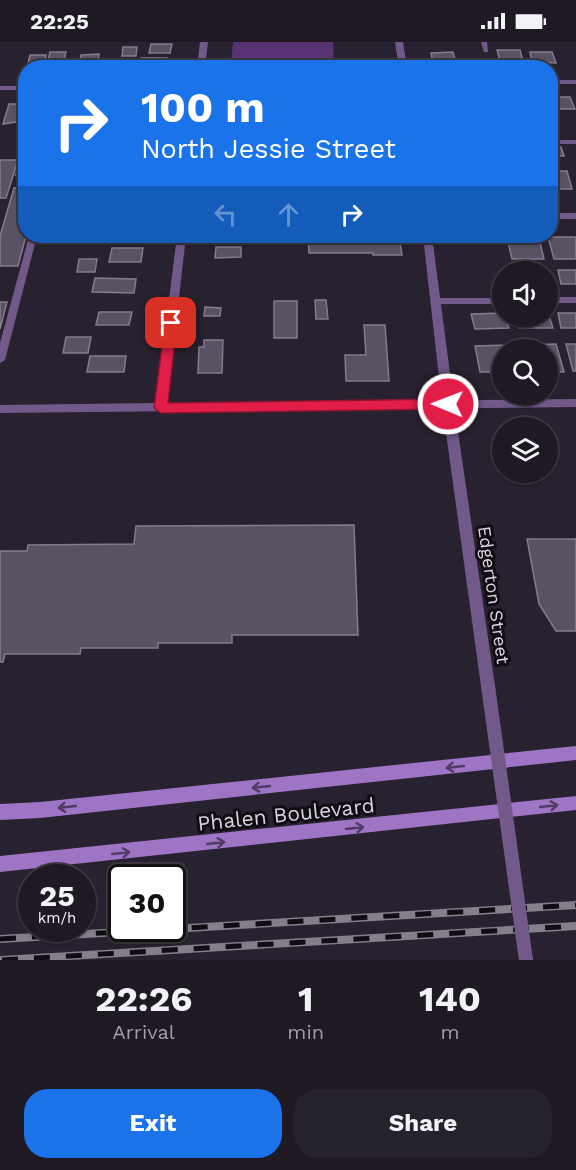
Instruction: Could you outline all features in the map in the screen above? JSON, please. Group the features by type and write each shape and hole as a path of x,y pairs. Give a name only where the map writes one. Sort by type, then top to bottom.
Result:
{"main road":[{"name":"Phalen Boulevard","path":"0,812 110,803 576,753"},
{"name":"Phalen Boulevard","path":"0,864 576,803"}],"street":[{"path":"202,60 204,42"},
{"path":"399,42 402,60"},
{"path":"558,82 576,81"},
{"path":"0,88 18,88"},
{"path":"558,216 576,216"},
{"path":"161,408 180,243"},
{"name":"Edgerton Street","path":"428,243 448,404 526,960"},
{"path":"0,409 576,403"}],"lane":[{"path":"484,42 486,51"},
{"path":"558,142 576,142"},
{"path":"0,360 31,243"},
{"path":"558,300 576,300"},
{"path":"436,301 492,301"}],"shaded area":[{"path":"233,42 333,42 334,60 231,60"}],"building":[{"path":"151,44 172,44 170,53 149,53"},
{"path":"123,47 137,47 136,56 122,56"},
{"path":"497,50 520,50 523,60 500,60"},
{"path":"50,52 66,52 64,60 48,60"},
{"path":"453,52 455,60 432,60 431,53"},
{"path":"530,52 552,52 555,60 532,60"},
{"path":"99,54 98,60 80,60 81,55"},
{"path":"30,55 46,55 45,60 29,60"},
{"path":"141,58 167,58 167,60 141,60"},
{"path":"558,97 570,97 575,109 560,109"},
{"path":"9,104 18,104 18,122 3,124"},
{"path":"558,147 561,147 564,156 558,156"},
{"path":"0,160 18,160 6,198 0,198"},
{"path":"558,171 567,171 572,189 558,189"},
{"path":"14,188 18,188 18,243 24,243 18,266 0,266 0,236"},
{"path":"558,237 576,237 576,259 554,259 550,243 558,243"},
{"path":"308,243 400,243 402,255 373,255 373,253 309,253"},
{"path":"508,243 540,243 544,259 512,259"},
{"path":"216,247 241,247 241,257 215,258"},
{"path":"112,248 143,248 141,262 109,262"},
{"path":"79,259 97,259 95,272 77,272"},
{"path":"558,270 576,270 576,284 561,284"},
{"path":"95,278 136,279 134,293 92,292"},
{"path":"315,300 326,300 328,319 316,319"},
{"path":"274,301 297,301 297,338 274,338"},
{"path":"0,302 7,302 0,329"},
{"path":"205,307 221,308 220,316 204,316"},
{"path":"99,312 132,312 129,325 96,325"},
{"path":"492,313 492,327 509,328 475,329 471,314"},
{"path":"558,313 576,313 576,328 561,328"},
{"path":"364,325 385,325 389,381 346,381 345,355 366,355"},
{"path":"519,327 553,328 519,328"},
{"path":"66,337 91,337 88,353 63,353"},
{"path":"204,340 223,340 222,373 198,373 199,347 204,347"},
{"path":"566,344 576,344 576,371 573,371"},
{"path":"475,346 492,346 492,372 480,372"},
{"path":"558,351 564,372 558,372"},
{"path":"90,356 126,356 124,372 87,372"},
{"path":"354,525 358,635 232,635 232,643 158,643 158,648 81,648 80,654 5,654 3,662 0,662 0,551 27,551 28,545 134,544 136,526"},
{"path":"527,539 576,539 576,631 556,631 539,604"}],"railway":[{"path":"0,939 576,905"},
{"path":"2,960 576,926"}],"route":[{"path":"171,323 161,408 448,404"}]}
